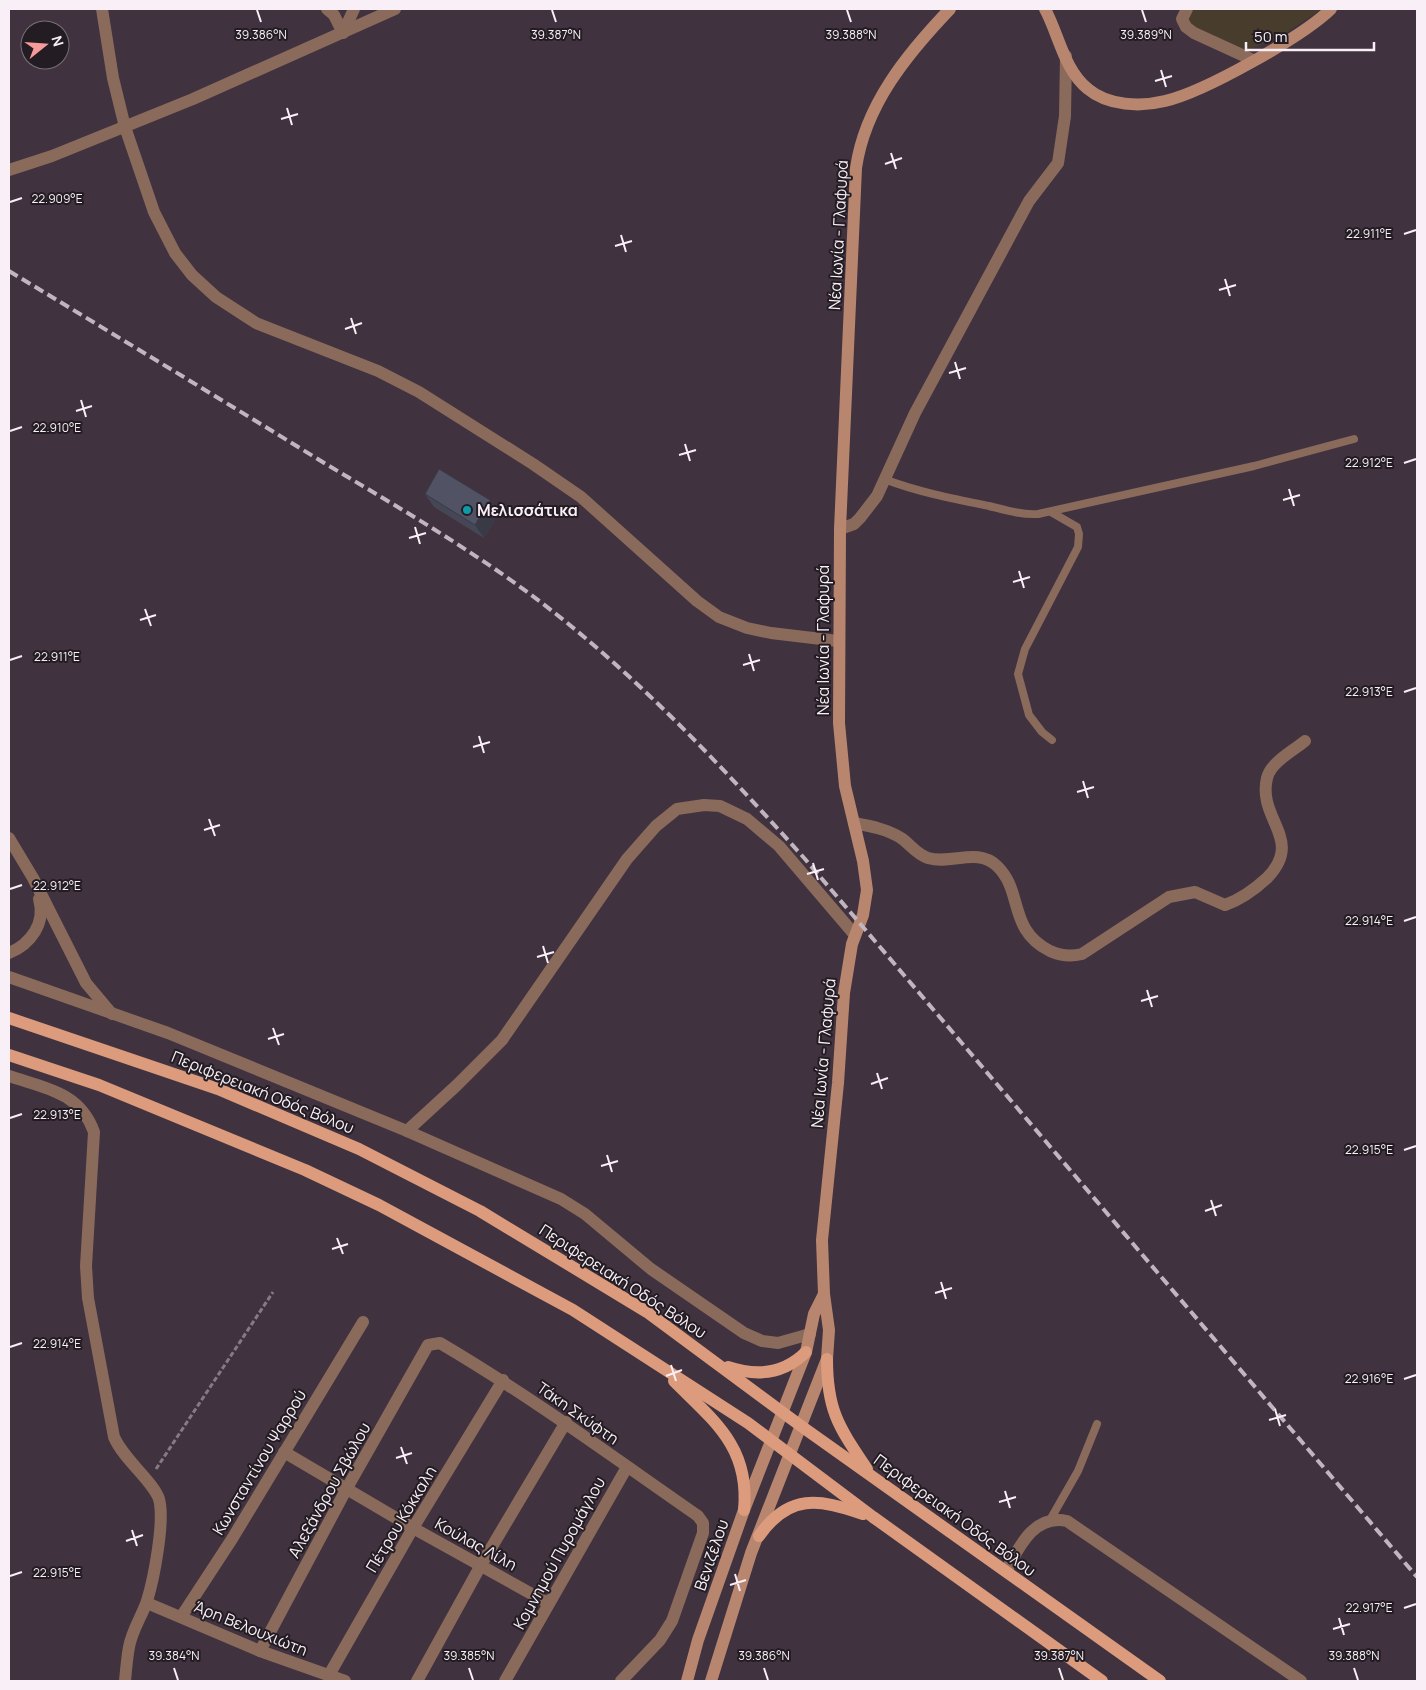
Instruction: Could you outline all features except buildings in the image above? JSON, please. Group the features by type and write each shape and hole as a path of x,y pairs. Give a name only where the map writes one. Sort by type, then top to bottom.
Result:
{"main road":[{"name":"Νέα Ιωνία - Γλαφυρά","path":"790,1455 827,1360 828,1330 824,1294 822,1240 838,1083 842,1002 854,934 863,915 867,890 845,786 840,748 838,641 840,529 854,196 858,156 868,123 887,87 922,38 950,9"},
{"path":"1046,9 1066,56 1076,75 1088,90 1107,100 1138,104 1156,103 1182,96 1253,60 1303,30 1331,9"},
{"name":"Περιφερειακή Οδός Βόλου","path":"9,1018 218,1089 318,1131 414,1175 480,1210 598,1280 647,1312 802,1426 1160,1681"},
{"path":"9,1055 99,1085 305,1170 379,1205 573,1310 748,1423 873,1517 1102,1681"},
{"name":"Νέα Ιωνία - Γλαφυρά","path":"771,1441 806,1352 814,1314 824,1294"},
{"path":"720,1364 747,1372 769,1372 790,1366 806,1352"},
{"path":"653,1360 711,1416 734,1448 744,1474 744,1510"},
{"path":"827,1360 827,1389 834,1413 871,1475"},
{"name":"Βενιζέλου","path":"687,1681 698,1640 744,1510 771,1441"},
{"path":"711,1681 741,1583 790,1455"},
{"path":"759,1536 775,1516 799,1504 822,1502 873,1517"}],"street":[{"path":"102,9 106,45 125,127 154,212 175,253 192,275 216,297 256,323 378,371 403,384 533,464 580,497 696,601 719,617 771,633 838,641"},
{"path":"327,9 334,16 343,33"},
{"path":"343,33 354,9"},
{"path":"12,168 125,127 193,99 395,9"},
{"path":"1187,9 1182,19 1189,30 1253,60"},
{"path":"840,529 854,524 877,496 915,413 1029,201 1058,163 1065,116 1066,56"},
{"path":"854,823 886,830 903,840 917,854 929,858 986,858 997,866 1006,877 1023,927 1030,938 1054,953 1070,957 1082,954 1169,897 1195,892 1225,905 1255,889 1276,868 1283,851 1266,798 1267,779 1279,761 1305,741"},
{"path":"407,1130 457,1085 502,1040 627,859 656,826 677,809 704,805 720,806 747,819 779,846 854,934"},
{"path":"9,838 33,878 86,983 113,1015"},
{"path":"9,954 27,942 38,928 42,912 33,878"},
{"path":"9,977 168,1033 407,1130 575,1207 651,1269 744,1333 762,1341 778,1343 810,1334"},
{"path":"9,1076 68,1097 80,1106 89,1118 94,1145 86,1266 88,1298 114,1437 123,1454 158,1497 160,1510 153,1573 147,1603 129,1647 125,1681"},
{"name":"Κωνσταντίνου Ψαρρού","path":"181,1617 232,1539 363,1322"},
{"name":"Τάκη Σκύφτη","path":"428,1345 440,1343 503,1380 566,1422 698,1516 703,1523 703,1533 672,1621 660,1640 621,1681"},
{"name":"Αλεξάνδρου Σβώλου","path":"260,1651 346,1488 428,1345"},
{"name":"Πέτρου Κόκκαλη","path":"329,1675 413,1528 503,1380"},
{"path":"417,1681 482,1565 566,1422"},
{"name":"Κούλας Λίλη","path":"284,1452 413,1528 548,1603"},
{"name":"Κομνημού Πυρομάγλου","path":"505,1681 627,1467"},
{"path":"1006,1571 1016,1552 1034,1529 1050,1520 1066,1521 1301,1681"},
{"name":"Άρη Βελουχιώτη","path":"147,1603 260,1651 345,1681"}],"lane":[{"path":"884,479 911,488 1028,514 1051,512 1254,466 1354,439"},
{"path":"1051,512 1077,528 1079,534 1078,547 1025,649 1018,674 1029,715 1042,732 1052,740"},
{"path":"1050,1520 1078,1471 1097,1424"}],"path":[{"path":"147,1482 273,1292"}],"shaded area":[{"path":"1191,9 1322,9 1278,38 1243,52 1192,26 1187,20"}],"railway":[{"path":"9,271 471,553 556,614 623,671 686,731 805,859 1417,1577"}],"place":[{"name":"Μελισσάτικα","path":"467,510"}]}
